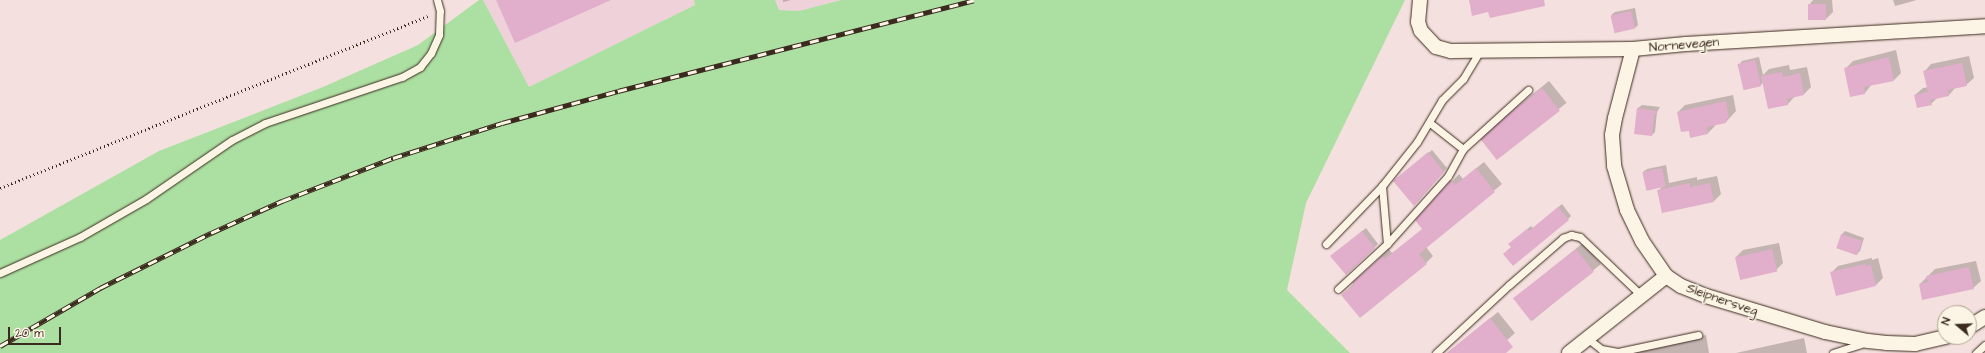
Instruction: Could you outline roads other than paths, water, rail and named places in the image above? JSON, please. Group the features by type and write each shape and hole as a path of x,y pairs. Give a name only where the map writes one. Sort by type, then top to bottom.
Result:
{"street":[{"name":"Nornevegen","path":"1420,0 1418,22 1421,31 1436,47 1451,51 1479,52 1633,49 1686,44 1985,26"},
{"name":"Sleipnersveg","path":"1633,49 1612,135 1614,166 1619,187 1630,216 1642,241 1666,276 1681,286 1706,296 1825,332 1868,341 1915,344 1937,339"},
{"path":"1569,353 1666,276"}],"lane":[{"path":"0,273 86,233 146,199 232,140 265,123 402,77 420,67 431,53 439,35 440,12 437,0"},
{"path":"1326,244 1382,186 1430,123 1442,100 1463,79 1479,52"},
{"path":"1338,289 1387,244 1448,176 1463,149 1528,90"},
{"path":"1430,123 1463,149"},
{"path":"1382,186 1387,244"},
{"path":"1436,353 1509,285 1563,238 1571,235 1580,237 1641,295"},
{"path":"1587,338 1601,349 1618,352 1698,335"},
{"path":"1833,353 1868,341"},
{"path":"1976,353 1985,346"}],"railway":[{"path":"0,346 100,288 211,233 282,201 393,158 502,123 618,91 974,0"}]}
